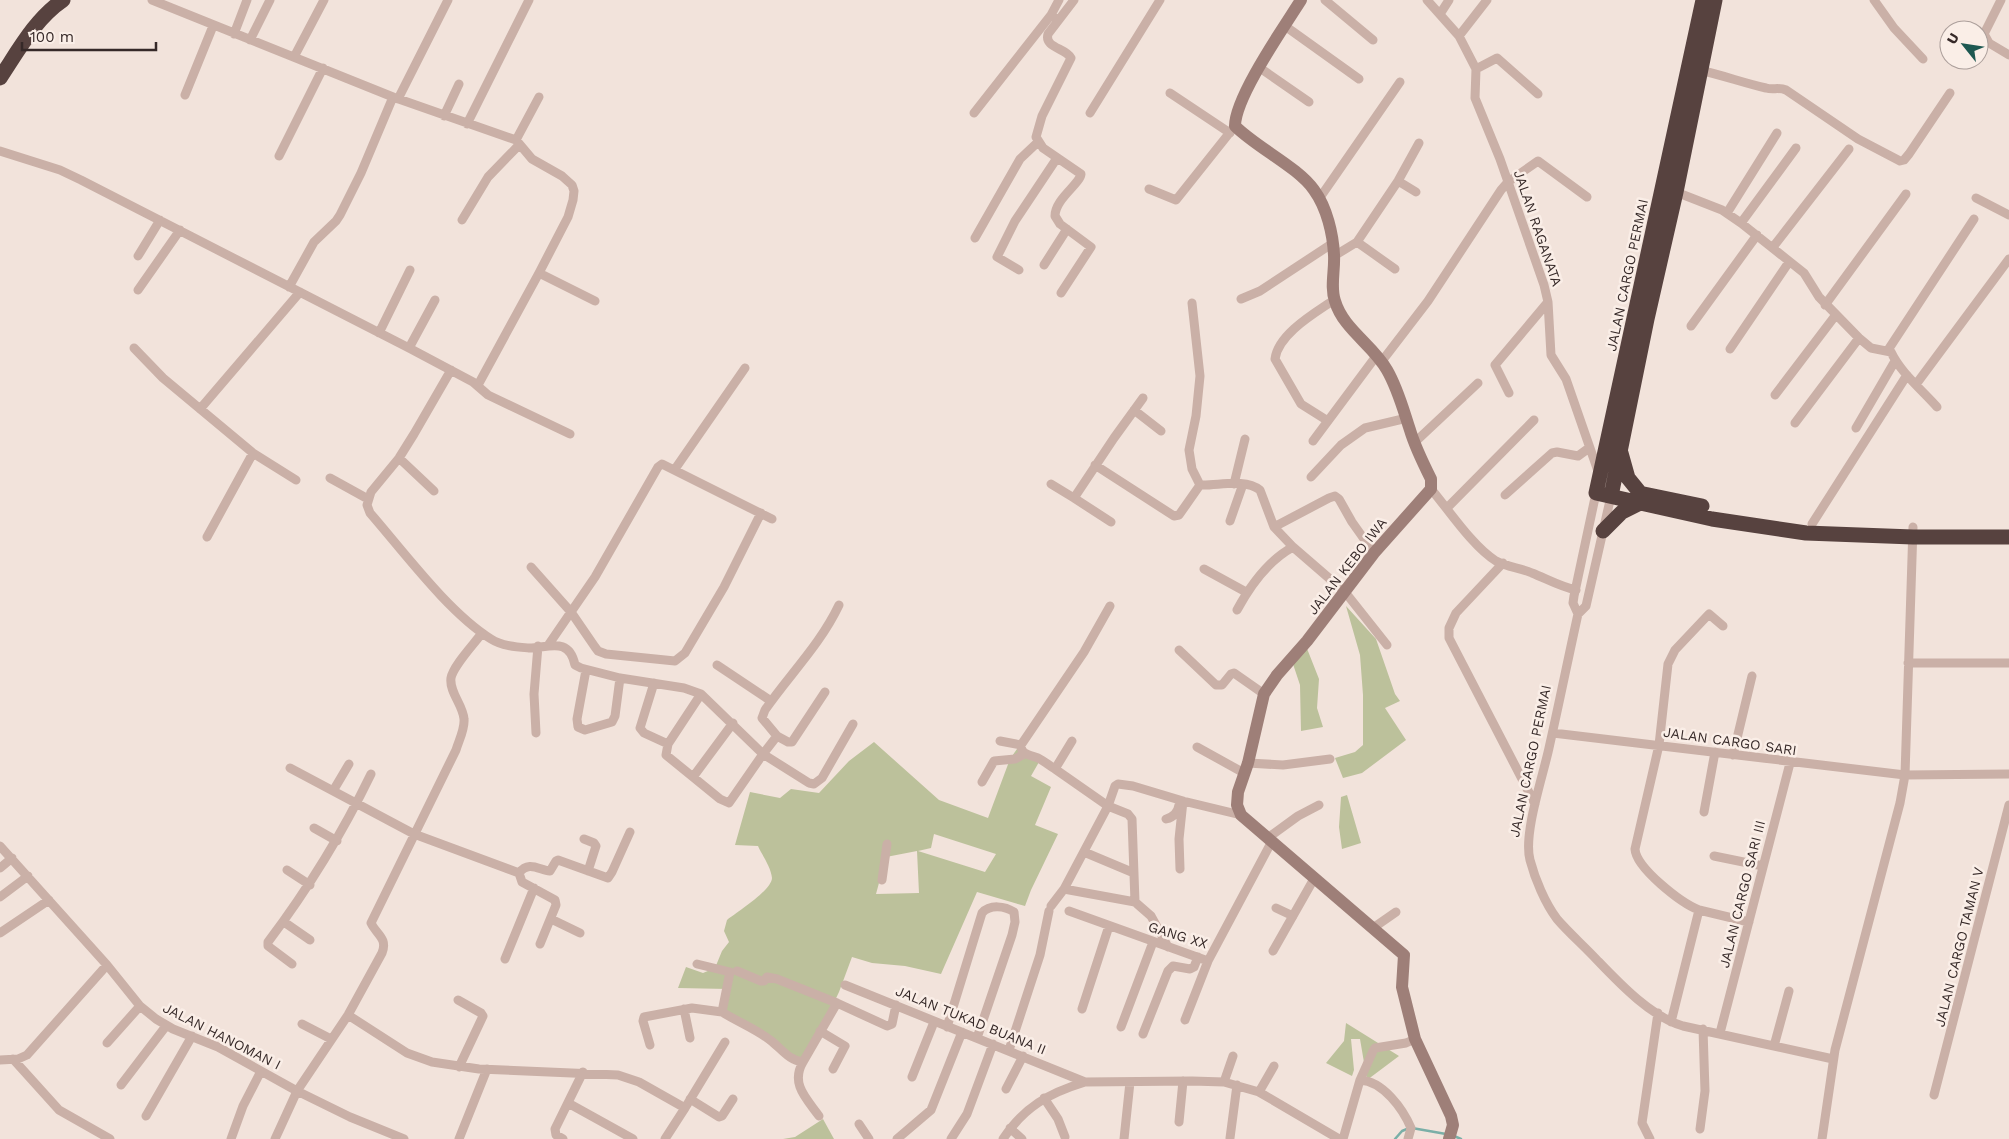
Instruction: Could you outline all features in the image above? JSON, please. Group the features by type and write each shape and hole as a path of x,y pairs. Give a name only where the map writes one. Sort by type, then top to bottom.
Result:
{"highway":[{"path":"0,78 35,26 63,0"},
{"name":"JALAN CARGO PERMAI","path":"1604,487 1703,0"},
{"name":"JALAN CARGO PERMAI","path":"1604,487 1621,444 1676,192 1714,0"},
{"path":"1621,444 1627,475 1640,498"},
{"path":"1604,487 1720,521 1806,533 1913,532 2009,528"},
{"path":"1603,531 1622,512 1640,498 1812,524 2009,538"}],"street":[{"path":"234,34 247,0"},
{"path":"250,40 270,0"},
{"path":"294,57 324,0"},
{"path":"289,287 314,242 336,222 340,215 395,98 448,0"},
{"path":"467,124 529,0"},
{"path":"1060,0 1047,39 1048,43 1068,53 1071,58 1042,116 1037,132 1038,142 1081,174 1055,212 1056,219 1091,247 1061,293"},
{"path":"974,113 1054,18 1074,0"},
{"path":"1090,114 1160,0"},
{"path":"1149,189 1176,200 1233,129 1242,98 1301,0"},
{"path":"1325,0 1372,40"},
{"name":"JALAN RAGANATA","path":"1427,0 1459,36 1476,69 1475,98 1526,231 1548,302 1550,355 1566,379 1604,487"},
{"path":"1440,14 1449,0"},
{"path":"1459,36 1488,0"},
{"path":"1874,0 1894,28 1923,59"},
{"path":"2001,0 1984,34 1989,43 2009,54"},
{"path":"154,1 395,98 517,143 532,159 569,182 574,191 568,217 478,385"},
{"path":"185,96 213,26"},
{"path":"1285,26 1360,79"},
{"path":"1476,69 1497,58 1538,94"},
{"path":"278,156 323,68"},
{"path":"1260,68 1309,102"},
{"path":"1699,70 1768,89 1781,88 1786,90 1858,139 1885,155 1902,162 1950,93"},
{"path":"1319,199 1400,82"},
{"path":"444,116 459,84"},
{"path":"1170,94 1247,136 1306,182 1319,199 1330,229 1333,250 1334,300 1350,327 1380,358 1402,401 1414,443 1431,479 1431,489 1482,552 1495,560 1566,588 1576,590"},
{"path":"462,220 482,185 517,143 539,97"},
{"path":"1727,213 1777,133"},
{"path":"975,238 1020,158 1038,142"},
{"path":"1241,299 1333,250 1357,242 1398,181 1419,143"},
{"path":"1741,223 1796,148"},
{"path":"1773,247 1850,149"},
{"path":"0,151 60,170 409,348 478,385 488,395 570,434"},
{"path":"1019,270 997,257 1015,221 1057,158"},
{"path":"1312,442 1428,301 1496,197 1508,182 1538,160 1587,197"},
{"path":"1398,181 1416,192"},
{"path":"1676,192 1727,213 1773,247 1804,274 1815,293 1825,305 1859,338 1871,348 1891,352 1895,361 1936,407"},
{"path":"1825,305 1906,194"},
{"path":"1976,198 2009,215"},
{"path":"1888,350 1974,219"},
{"path":"138,256 160,220"},
{"path":"1044,265 1067,229"},
{"path":"138,290 180,230"},
{"path":"1690,326 1757,235"},
{"path":"1357,242 1395,269"},
{"path":"1916,383 2009,259"},
{"path":"1730,349 1789,262"},
{"path":"379,333 410,270"},
{"path":"539,273 595,301"},
{"path":"200,410 300,292"},
{"path":"409,348 435,300"},
{"path":"1328,421 1301,404 1275,359 1276,354 1288,335 1309,316 1334,300"},
{"path":"1509,393 1495,365 1548,302"},
{"path":"1192,303 1200,376 1190,450 1192,469 1200,484"},
{"path":"1775,395 1835,316"},
{"path":"1795,423 1859,338"},
{"path":"134,348 163,378 200,410 253,453 296,480"},
{"path":"1856,428 1895,361"},
{"path":"675,469 745,368"},
{"path":"450,370 399,458 378,483 368,499 367,505 370,512 453,607 482,633 502,644 531,648 550,644 569,651 573,655 575,664 586,670 620,678 684,688 700,694 733,723 763,754 808,784 814,784 822,778 853,724"},
{"path":"1812,524 1907,375"},
{"path":"1414,443 1478,383"},
{"path":"1074,498 1143,398"},
{"path":"1134,410 1161,430"},
{"path":"1311,477 1341,445 1365,428 1407,418"},
{"path":"1447,508 1534,420"},
{"path":"1230,521 1245,439"},
{"path":"1504,495 1552,452 1578,456 1589,448"},
{"path":"207,537 253,453"},
{"path":"399,458 434,491"},
{"path":"550,644 595,577 658,467 664,464 675,469 772,519"},
{"path":"1095,465 1174,516 1179,515 1200,484"},
{"path":"330,478 368,499"},
{"path":"1051,484 1110,522"},
{"path":"1200,484 1238,484 1253,486 1260,490 1274,527 1293,547 1345,592 1388,645"},
{"name":"JALAN CARGO PERMAI","path":"1604,487 1603,531 1586,606 1578,614 1553,733 1535,804 1528,841 1529,858 1546,900 1556,918 1628,992 1671,1022 1833,1059"},
{"name":"JALAN CARGO PERMAI","path":"1578,614 1573,603 1582,556 1604,487"},
{"name":"JALAN KEBO IWA","path":"1241,815 1237,805 1237,798 1264,694 1277,675 1297,654 1374,552 1431,489"},
{"path":"1274,527 1335,496 1339,499 1352,522 1374,552"},
{"path":"531,567 571,612 594,647 602,653 675,661 679,660 685,653 724,587 761,513"},
{"path":"1822,1139 1833,1059 1900,803 1905,775 1913,532"},
{"path":"1237,610 1246,592 1276,560 1293,547"},
{"path":"1582,556 1596,560"},
{"path":"1503,563 1456,613 1449,628 1449,638 1535,804"},
{"path":"1204,568 1246,592"},
{"path":"825,692 792,742 777,736 762,718 771,701 825,633 839,605"},
{"path":"982,782 994,761 1015,759 1023,749 1084,652 1110,606"},
{"path":"1723,626 1710,614 1680,644 1669,661 1666,669 1659,745 1635,853 1640,863 1674,896 1698,910 1749,922"},
{"path":"274,1139 297,1091 348,1014 384,948 380,934 371,923 449,766 464,725 464,714 451,686 451,676 482,633"},
{"path":"536,733 534,694 538,646"},
{"path":"1179,650 1216,685 1222,685 1234,673 1264,694"},
{"path":"1908,663 2009,663"},
{"path":"718,664 771,701"},
{"path":"586,670 577,719 578,727 585,730 612,722 615,716 620,678"},
{"path":"1733,755 1752,676"},
{"path":"654,683 640,728 644,733 668,744"},
{"path":"700,694 668,744 666,755 720,799 728,803 777,736"},
{"path":"693,777 733,723"},
{"name":"JALAN CARGO SARI","path":"1553,733 1790,763 1905,775 2009,774"},
{"path":"1000,741 1023,749 1108,806 1128,814 1132,819 1136,902"},
{"path":"1055,769 1072,741"},
{"path":"1197,747 1246,768 1283,766 1330,758"},
{"path":"1704,812 1715,752"},
{"name":"JALAN CARGO SARI III","path":"1720,1033 1790,763"},
{"path":"333,791 349,764"},
{"path":"290,768 414,834 519,873"},
{"path":"292,964 268,944 310,885 337,841 371,774"},
{"path":"1009,1050 1040,955 1050,908 1064,889 1084,852 1108,806 1114,789 1118,784 1133,786 1241,815 1404,955 1402,987 1416,1039 1451,1116 1452,1124 1449,1139"},
{"path":"1166,819 1174,816 1182,800"},
{"path":"1180,869 1179,838 1182,800"},
{"path":"1270,839 1298,816 1319,805"},
{"name":"JALAN CARGO TAMAN V","path":"1934,1095 2009,806"},
{"path":"314,828 337,841"},
{"path":"519,873 524,868 533,866 550,871 556,860 558,860 603,878 610,877 630,832"},
{"path":"584,839 594,843 596,846 588,871"},
{"name":"GANG XX","path":"1069,911 1208,961 1270,839"},
{"path":"882,880 886,844"},
{"name":"JALAN HANOMAN I","path":"0,846 107,965 140,1006 166,1026 218,1047 381,1135 404,1139"},
{"path":"1084,852 1134,873"},
{"path":"1714,856 1763,866"},
{"path":"0,868 12,858"},
{"path":"287,870 310,885"},
{"path":"519,873 522,882 555,900 556,905 551,920 540,944"},
{"path":"0,897 28,876"},
{"path":"1273,951 1315,877"},
{"path":"505,959 534,888"},
{"path":"1064,889 1136,902 1151,916 1168,947"},
{"path":"0,932 48,900"},
{"path":"947,1027 982,913 993,907 1008,908 1014,912 1015,922 1012,935 977,1038"},
{"path":"1276,908 1293,916"},
{"path":"1671,1022 1698,910"},
{"path":"1374,928 1396,912"},
{"path":"551,920 580,933"},
{"path":"284,922 310,940"},
{"path":"1082,1008 1109,926"},
{"path":"1121,1028 1153,942"},
{"path":"1143,1034 1168,971 1173,966 1190,969 1194,967 1198,957"},
{"path":"1185,1020 1208,961"},
{"path":"697,964 730,972 722,1012"},
{"path":"0,1060 27,1056 107,965"},
{"path":"737,971 760,981 764,981 767,977 777,979 887,1026 892,1024 896,1005"},
{"name":"JALAN TUKAD BUANA II","path":"845,984 934,1022 1086,1082"},
{"path":"1774,1046 1789,991"},
{"path":"458,1000 483,1015 460,1067"},
{"path":"819,1116 798,1085 799,1071 820,1030 837,1004"},
{"path":"107,1043 140,1006"},
{"path":"650,1045 643,1021 644,1017 692,1008 722,1012 770,1040 796,1062 803,1062"},
{"path":"684,1009 690,1038"},
{"path":"1650,1139 1642,1123 1658,1013"},
{"path":"348,1014 407,1053 432,1062 487,1069 603,1073 627,1078 666,1096 685,1108"},
{"path":"912,1078 934,1022"},
{"path":"302,1024 331,1039"},
{"path":"122,1084 166,1026"},
{"path":"820,1030 845,1046 833,1069"},
{"path":"1700,1128 1706,1091 1703,1030"},
{"path":"897,1139 931,1110 962,1032"},
{"path":"146,1116 192,1036"},
{"path":"1003,1139 1025,1111 1044,1098 1086,1082 1183,1081 1224,1082 1259,1092 1341,1139 1360,1080 1375,1048 1406,1043 1416,1039"},
{"path":"664,1139 725,1042"},
{"path":"952,1138 966,1114 993,1044"},
{"path":"1006,1090 1023,1056"},
{"path":"1224,1082 1233,1056"},
{"path":"13,1059 59,1110 110,1139"},
{"path":"1259,1092 1274,1066"},
{"path":"459,1139 487,1069"},
{"path":"231,1139 243,1106 261,1071"},
{"path":"563,1139 556,1134 555,1129 583,1072"},
{"path":"1360,1080 1372,1082 1395,1103 1410,1125 1408,1139"},
{"path":"1179,1122 1183,1081"},
{"path":"1124,1139 1130,1082"},
{"path":"1230,1138 1237,1085"},
{"path":"1044,1098 1058,1119 1065,1137"},
{"path":"690,1099 719,1117 722,1116 733,1099"},
{"path":"568,1103 633,1139"},
{"path":"858,1124 869,1139"},
{"path":"1010,1128 1022,1139"}],"green space":[{"path":"1346,606 1376,639 1395,694 1400,701 1385,708 1406,740 1362,773 1343,778 1335,758 1355,752 1363,745 1363,695 1360,655"},
{"path":"1306,646 1319,679 1317,708 1323,727 1301,731 1300,685 1293,664"},
{"path":"874,742 939,800 988,818 1010,759 1019,746 1039,762 1031,776 1051,787 1035,825 1058,834 1025,906 977,892 941,974 905,966 872,963 852,957 839,992 804,1065 721,1013 728,989 678,988 686,967 703,973 715,968 722,951 729,942 724,931 727,920 760,894 772,878 758,846 735,845 750,792 780,798 791,789 819,793 849,761","holes":["934,834 996,854 985,872 918,851 931,848","917,851 919,893 876,894 886,857"]},
{"path":"1347,795 1361,843 1342,849 1339,827 1341,797"},
{"path":"1346,1023 1399,1056 1367,1080 1360,1039 1351,1039 1354,1070 1352,1076 1326,1063 1344,1041"},
{"path":"823,1119 834,1139 783,1139 795,1137"}],"waterway":[{"path":"1412,1128 1446,1134"},
{"path":"1395,1139 1402,1131 1407,1129"},
{"path":"1454,1136 1461,1139"}]}
